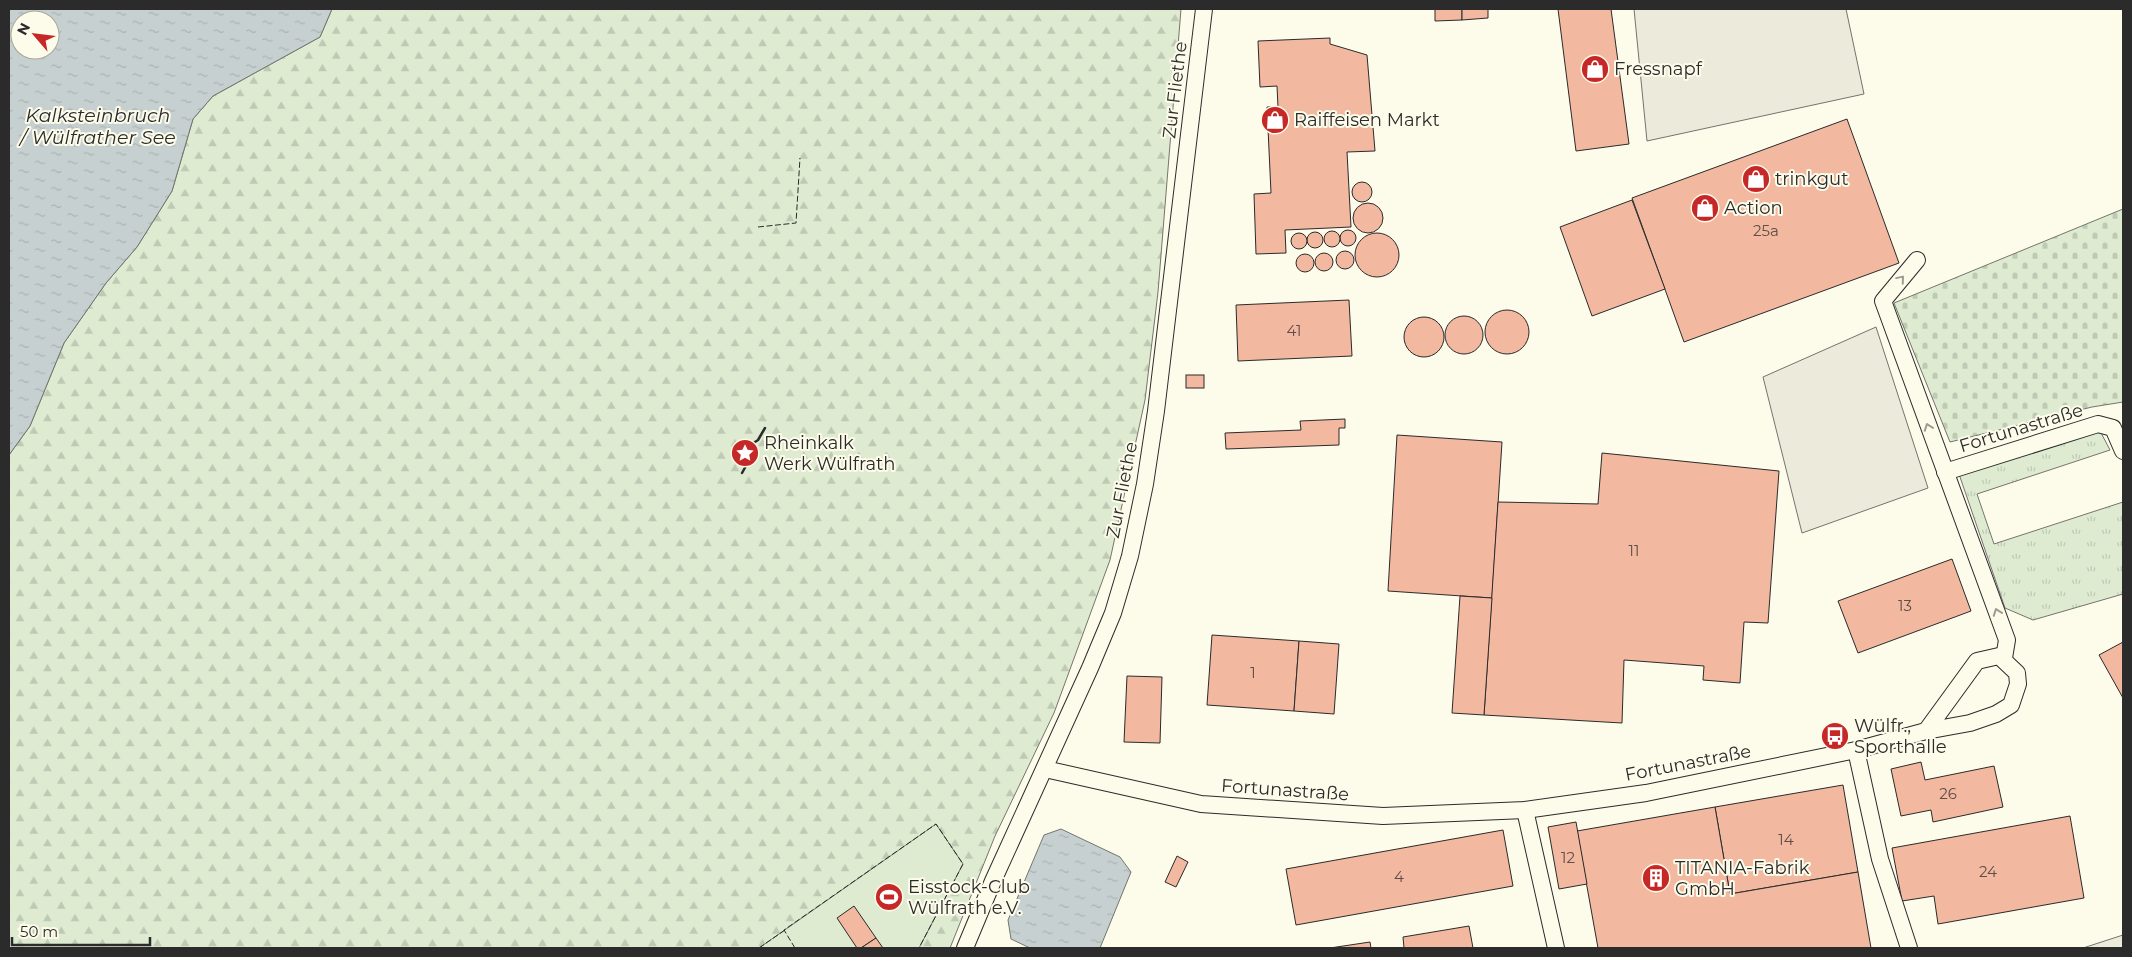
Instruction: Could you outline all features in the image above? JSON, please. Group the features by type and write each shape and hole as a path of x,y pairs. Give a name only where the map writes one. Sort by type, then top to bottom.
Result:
{"street":[{"name":"Zur Fliethe","path":"965,948 1112,613 1130,556 1145,484 1158,402 1204,9"},
{"path":"1917,260 1883,301 2007,640 2004,658 1999,656 1977,661 1926,731"},
{"name":"Fortunastraße","path":"1945,472 2098,424 2113,428 2123,451"},
{"name":"Fortunastraße","path":"1045,769 1201,804 1383,816 1525,810 1646,793 1856,750 1926,731 1970,723 1996,714 2011,705 2018,684 2016,673 2004,658"},
{"path":"1856,750 1880,859 1908,948"},
{"path":"1525,810 1556,948"}],"green space":[{"path":"332,9 1181,9 1158,292 1145,400 1110,560 1054,713 995,836 950,948 9,948 9,455 30,426 64,343 106,283 137,247 172,191 193,119 213,96 320,37"},
{"path":"2123,209 2123,402 2092,407 1950,442 1894,303"},
{"path":"2098,427 2110,450 1977,494 1994,544 2123,502 2123,594 2033,620 2005,608 1959,474"},
{"name":"Eisstock-Club Wülfrath e.V.","path":"936,824 963,864 919,948 759,948"}],"shaded area":[{"path":"1634,9 1846,9 1864,94 1647,141"},
{"path":"1876,327 1928,488 1802,533 1763,377"},
{"path":"2123,935 2123,948 2083,948"}],"water":[{"name":"Kalksteinbruch / Wülfrather See","path":"9,9 332,9 320,37 213,96 193,119 172,191 137,247 106,283 64,343 30,426 9,455"},
{"path":"1061,829 1120,857 1131,872 1100,948 1030,948 1011,939 1008,920 1044,835"}],"building":[{"path":"1435,9 1462,9 1462,20 1435,21"},
{"path":"1462,9 1488,9 1488,18 1462,20"},
{"path":"1558,9 1611,9 1629,144 1576,151"},
{"path":"1330,38 1330,44 1367,55 1375,151 1347,152 1351,227 1285,230 1286,253 1256,254 1254,194 1271,193 1267,107 1278,107 1277,86 1260,87 1258,41"},
{"path":"1847,119 1899,263 1684,342 1632,198"},
{"path":"1362,182 1369,185 1372,192 1369,199 1362,202 1355,199 1352,192 1355,185"},
{"path":"1632,200 1665,289 1592,316 1560,227"},
{"path":"1368,203 1379,207 1383,218 1379,229 1368,233 1357,229 1353,218 1357,207"},
{"path":"1348,230 1354,232 1356,238 1354,244 1348,246 1342,244 1340,238 1342,232"},
{"path":"1332,231 1338,233 1340,239 1338,245 1332,247 1326,245 1324,239 1326,233"},
{"path":"1315,232 1321,234 1323,240 1321,246 1315,248 1309,246 1307,240 1309,234"},
{"path":"1299,233 1305,235 1307,241 1305,247 1299,249 1293,247 1291,241 1293,235"},
{"path":"1373,233 1381,233 1393,239 1399,255 1393,271 1381,277 1373,277 1361,271 1355,259 1355,251 1361,239"},
{"path":"1345,251 1353,256 1354,260 1349,268 1345,269 1337,264 1336,260 1341,252"},
{"path":"1324,253 1332,258 1333,262 1328,270 1324,271 1316,266 1315,262 1320,254"},
{"path":"1305,254 1312,256 1314,263 1312,270 1305,272 1298,270 1296,263 1298,256"},
{"path":"1349,300 1352,356 1238,361 1236,305"},
{"path":"1503,310 1511,310 1523,316 1529,332 1523,348 1511,354 1503,354 1491,348 1485,336 1485,328 1491,316"},
{"path":"1464,316 1478,321 1483,335 1478,349 1464,354 1450,349 1445,335 1450,321"},
{"path":"1428,317 1435,320 1441,326 1444,337 1443,345 1435,354 1428,357 1420,357 1413,354 1405,345 1404,333 1407,326 1416,318"},
{"path":"1186,375 1204,375 1204,388 1186,388"},
{"path":"1345,419 1345,428 1339,428 1339,445 1226,449 1225,433 1301,430 1300,421"},
{"path":"1397,435 1502,442 1492,598 1388,591"},
{"path":"1602,453 1779,471 1768,623 1744,622 1740,683 1703,680 1704,666 1624,660 1622,723 1484,715 1498,502 1598,504"},
{"path":"1952,559 1971,611 1858,653 1838,601"},
{"path":"1460,596 1492,598 1484,715 1452,713"},
{"path":"1212,635 1299,641 1294,711 1207,705"},
{"path":"1299,641 1339,644 1334,714 1294,711"},
{"path":"2123,642 2123,698 2099,655"},
{"path":"1127,676 1162,677 1160,743 1124,742"},
{"path":"1921,762 1925,780 1994,766 2003,807 1933,822 1931,810 1901,816 1891,769"},
{"path":"1843,785 1858,872 1730,894 1715,807"},
{"name":"TITANIA-Fabrik GmbH","path":"1715,807 1730,894 1858,872 1871,948 1598,948 1577,831"},
{"path":"2070,816 2084,898 1938,924 1934,896 1902,901 1892,848"},
{"path":"1576,822 1587,884 1559,889 1548,827"},
{"path":"1503,830 1513,886 1296,925 1286,869"},
{"path":"1177,856 1188,862 1176,887 1165,882"},
{"path":"854,906 876,938 861,948 857,948 837,918"},
{"path":"1469,926 1473,948 1404,948 1403,937"},
{"path":"876,938 883,948 861,948"},
{"path":"1370,942 1371,948 1330,948"}],"fence":[{"path":"758,227 796,223 800,158"},
{"path":"795,948 784,930 936,824 963,864 919,948"},
{"path":"759,948 785,930"}],"wall":[{"path":"742,473 747,464 742,456 743,450 758,440 765,428"}],"place":[{"name":"Fressnapf","path":"1595,69"},
{"name":"Raiffeisen Markt","path":"1275,120"},
{"name":"trinkgut","path":"1756,179"},
{"name":"Action","path":"1705,208"},
{"name":"Rheinkalk Werk Wülfrath","path":"745,453"},
{"name":"Wülfr., Sporthalle","path":"1835,736"},
{"name":"TITANIA-Fabrik GmbH","path":"1656,878"},
{"name":"Eisstock-Club Wülfrath e.V.","path":"889,897"}]}
